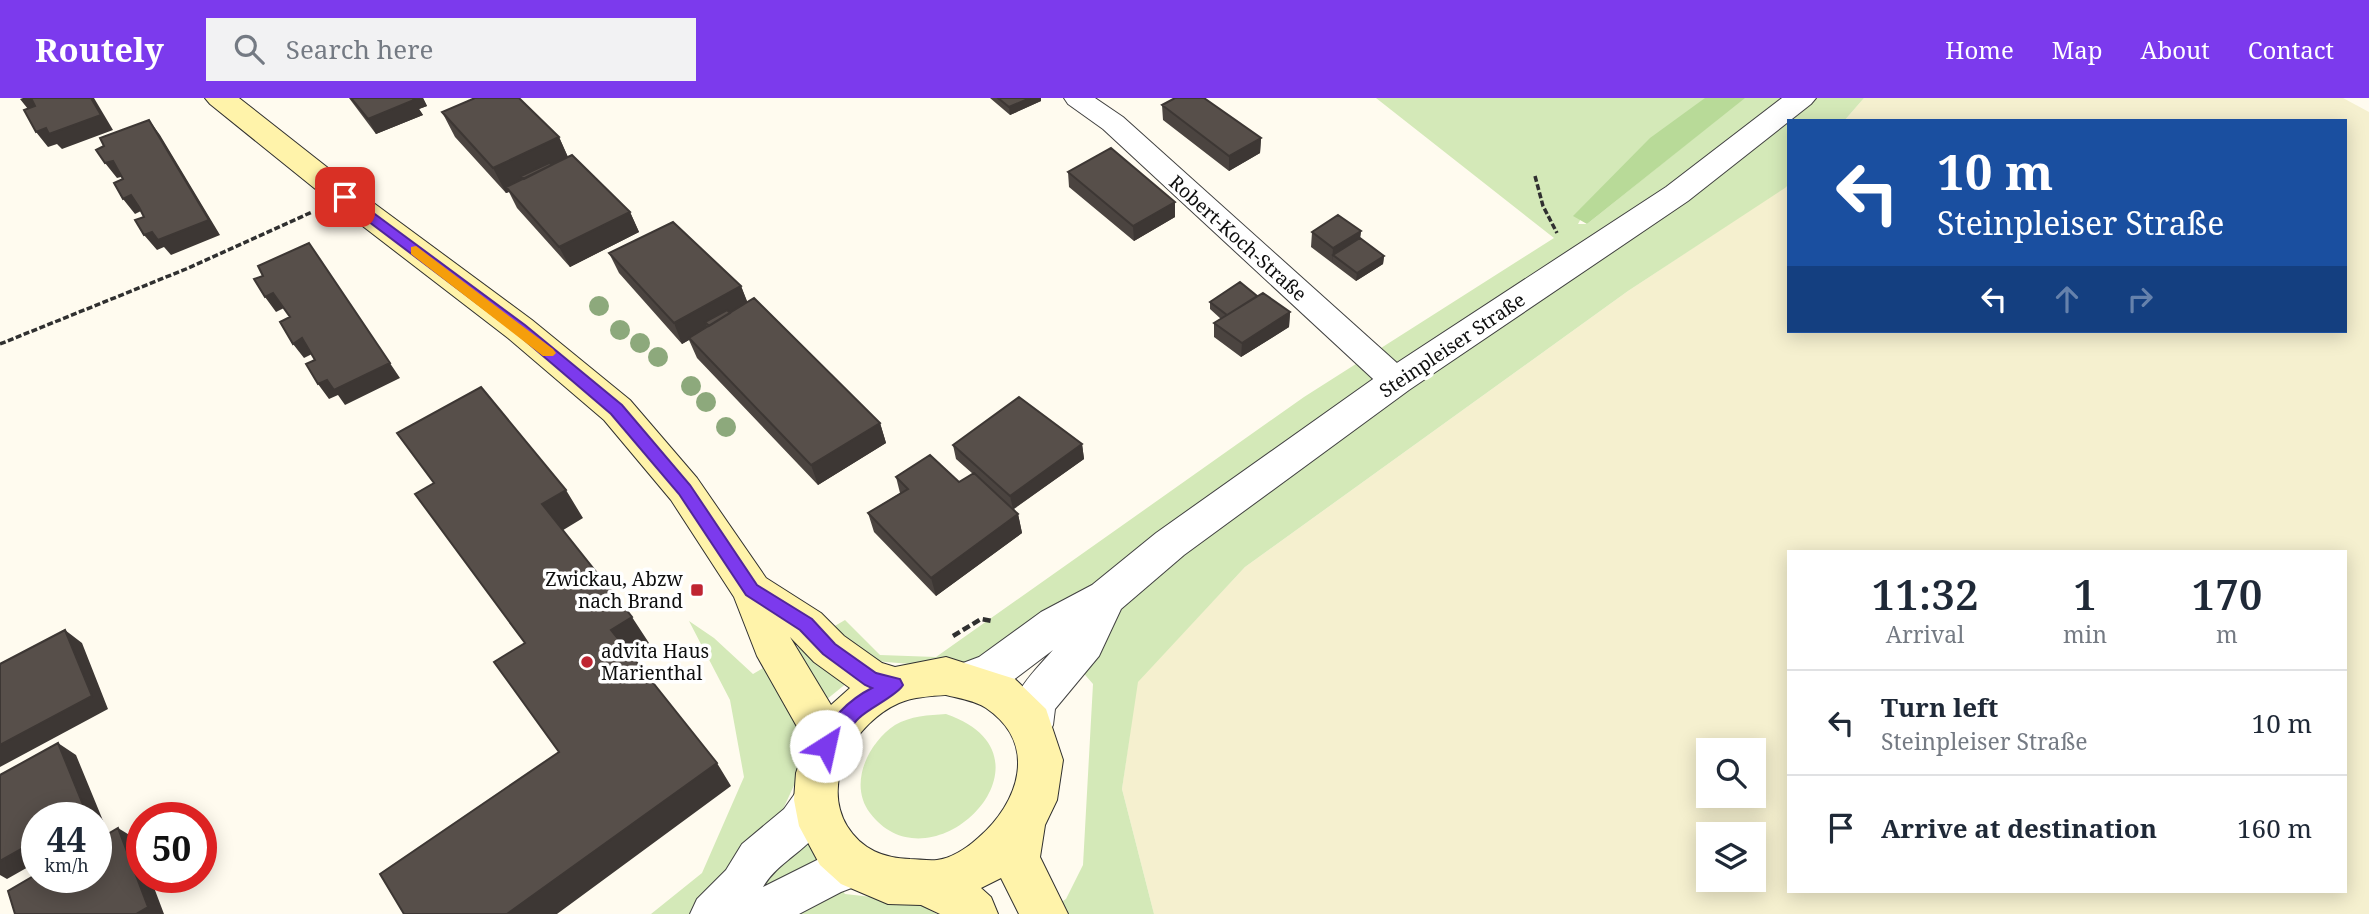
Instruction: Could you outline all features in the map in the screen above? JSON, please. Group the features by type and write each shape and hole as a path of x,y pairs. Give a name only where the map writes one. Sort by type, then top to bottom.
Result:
{"main road":[{"path":"220,98 345,197 520,329 617,410 684,489 751,590 772,643 820,727 826,746"},
{"path":"751,590 806,625 829,649 871,680 894,685"},
{"path":"933,677 970,679 1007,696 1031,725 1040,754 1041,786 1023,828 1008,845 970,872 949,880 926,884 888,881 855,867 839,853 827,837 815,798 816,780 826,746 843,720 866,700 894,685 933,677"},
{"path":"1023,828 1016,859 1044,914"},
{"path":"926,884 954,895 974,914"}],"street":[{"name":"Robert-Koch-Straße","path":"1077,98 1113,123 1396,381"},
{"name":"Steinpleiser Straße","path":"970,679 993,671 1056,624 1106,597 1170,544 1396,381 1677,194 1801,98"},
{"name":"Steinpleiser Straße","path":"1031,725 1035,702 1084,643 1106,597"},
{"path":"712,914 741,885 757,858 799,823 815,798"},
{"path":"756,914 832,874 855,867"}],"path":[{"path":"1535,176 1553,229 1583,258"},
{"path":"0,344 187,269 345,197"},
{"path":"949,638 981,619 1001,622 1027,645"}],"shaded area":[{"path":"1864,98 2343,98 2369,112 2369,914 1154,914 1122,789 1137,682 1245,567 1628,291 1787,186 1787,333 2347,333 2347,119 1846,119"}],"green space":[{"path":"1376,98 1864,98 1846,119 1787,119 1785,188 1628,291 1245,567 1138,682 1122,789 1154,914 1043,914 1066,899 1083,865 1093,684 1039,622 979,662 923,665 874,661 800,721 802,768 784,807 845,894 917,902 937,914 651,914 702,873 744,777 730,700 689,621 714,638 753,674 845,620 880,655 936,657 1304,397 1554,238","holes":["1719,118 1587,224 1578,224 1585,211"]},
{"path":"1705,98 1745,98 1587,224 1573,216 1650,138"},
{"path":"946,714 981,734 995,759 992,785 977,810 954,829 925,838 896,834 870,813 864,802 861,777 869,753 895,725 913,718"}],"building":[{"path":"31,98 91,98 101,115 49,134 46,128 36,132 24,110 35,106"},
{"path":"351,98 412,98 414,100 368,119"},
{"path":"475,98 519,98 559,137 493,168 442,112"},
{"path":"998,98 1030,98 1009,107"},
{"path":"1175,98 1204,98 1261,138 1229,156 1162,105"},
{"path":"149,120 209,220 158,240 152,232 144,235 135,220 144,217 139,207 131,195 123,199 114,183 123,179 113,161 105,163 96,150 104,146 100,138"},
{"path":"1111,148 1175,202 1133,226 1068,172"},
{"path":"572,155 630,212 559,247 506,187"},
{"path":"549,163 552,165 524,179 521,176"},
{"path":"1338,215 1361,231 1333,248 1312,232"},
{"path":"673,222 741,286 674,323 609,253"},
{"path":"1360,238 1384,256 1357,273 1333,255"},
{"path":"309,243 390,363 334,390 327,380 318,384 306,364 315,360 302,338 293,344 280,322 290,317 273,293 265,297 254,279 263,276 258,266"},
{"path":"1240,282 1257,296 1227,315 1210,302"},
{"path":"1263,293 1290,312 1242,343 1214,323"},
{"path":"754,298 880,423 811,465 689,338"},
{"path":"727,310 730,313 709,326 705,322"},
{"name":"advita Haus Marienthal","path":"481,387 566,490 542,504 632,617 611,630 717,763 507,914 404,914 380,874 559,752 494,662 525,643 415,494 434,483 397,433"},
{"path":"1019,397 1082,444 1010,496 953,445"},
{"path":"930,455 959,482 974,473 1018,514 931,578 868,513 908,489 896,477"},
{"path":"65,630 92,696 0,745 0,664"},
{"path":"58,743 82,802 21,802 21,849 0,861 0,775"},
{"path":"118,828 126,849 126,893 143,893 148,907 136,914 15,914 8,891 21,883 21,893 112,893 112,832"}],"slow traffic":[{"path":"416,250 548,353"}],"place":[{"name":"Zwickau, Abzw nach Brand","path":"697,590"},
{"name":"advita Haus Marienthal","path":"587,662"}],"route":[{"path":"345,197 520,329 617,410 684,489 751,590 806,625 829,649 871,680 894,685 866,700 843,720 826,746"}]}
